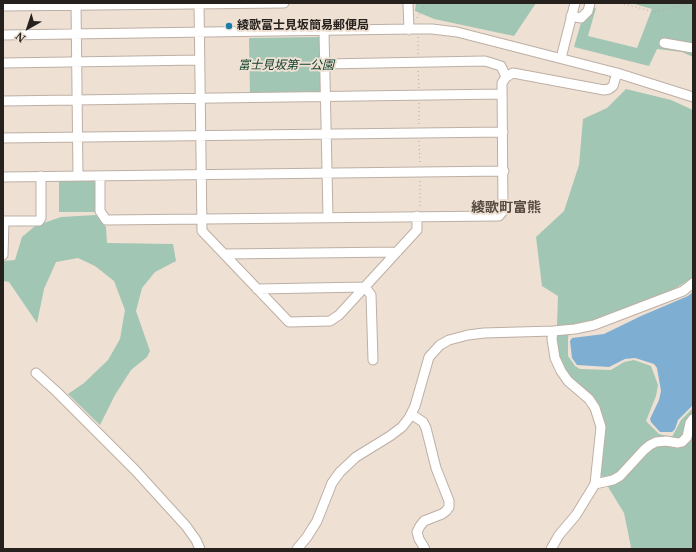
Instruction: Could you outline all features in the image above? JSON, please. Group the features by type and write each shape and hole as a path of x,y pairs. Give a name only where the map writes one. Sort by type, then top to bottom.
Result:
{"street":[{"path":"3,6 76,4 284,3"},
{"path":"408,3 413,30"},
{"path":"561,58 575,3"},
{"path":"571,16 581,18 588,11 590,3"},
{"path":"76,4 78,176"},
{"path":"199,4 202,231 289,322 330,321 339,315 418,230 419,216"},
{"path":"3,35 413,30 457,32 617,72 693,97"},
{"path":"324,31 328,217"},
{"path":"664,44 693,48"},
{"path":"3,63 200,60"},
{"path":"325,64 485,61 501,66 506,77"},
{"path":"100,176 100,211 106,220 499,216 503,211 504,171 502,83 506,77 513,73 609,90 613,86 617,72"},
{"path":"3,101 502,94"},
{"path":"3,138 503,132"},
{"path":"3,177 504,171"},
{"path":"3,255 3,221 38,221 42,218 41,176"},
{"path":"224,254 397,252"},
{"path":"297,549 317,521 335,477 356,457 402,427 411,414 415,406 429,358 436,348 444,343 468,335 484,333 553,331 575,329 594,325 683,291 693,283"},
{"path":"257,289 365,287"},
{"path":"365,287 371,295 374,360"},
{"path":"551,549 559,535 576,515 595,484 601,427 599,417 589,399 568,380 554,358 552,339 553,331"},
{"path":"36,373 58,392 135,470 186,526 196,540 200,549"},
{"path":"411,414 423,422 426,428 436,468 448,493 449,501 449,507 446,511 424,521 420,526 418,532 419,539 426,549"},
{"path":"595,484 613,480 620,476 644,450 656,442 682,442 687,437 690,423 693,420"}],"path":[{"path":"419,216 420,172 418,62 413,30 414,22 426,3"},
{"path":"620,3 655,12 688,3"}],"green space":[{"path":"416,3 536,3 514,36 434,19 415,11"},
{"path":"631,3 693,3 693,57 682,52 657,49 649,66 574,47 581,23 591,9 596,8 588,36 637,48 652,9"},
{"name":"富士見坂第一公園","path":"319,37 322,39 323,90 320,94 250,94 249,38"},
{"path":"626,89 671,100 693,110 693,278 665,294 596,322 570,326 568,356 575,366 580,369 611,370 624,362 634,360 651,366 658,385 656,396 646,421 659,434 672,437 681,420 693,408 693,549 630,549 631,547 624,513 599,472 602,424 568,375 556,354 558,296 542,286 536,237 564,211 579,165 583,119 607,108"},
{"path":"59,179 95,179 98,181 98,212 59,212"},
{"path":"96,215 106,227 107,243 173,244 176,261 155,272 142,288 136,311 150,351 147,357 131,370 115,395 100,425 68,394 84,383 108,360 120,339 125,310 114,281 95,266 78,258 56,262 44,289 37,323 9,282 3,282 3,261 15,260 22,237 35,226 61,217"}],"water":[{"path":"693,292 693,405 678,420 675,429 672,432 660,432 650,419 659,400 661,391 657,368 654,364 635,358 625,359 609,367 577,365 572,358 570,341 572,338 604,334 688,296"}],"place":[{"name":"綾歌富士見坂簡易郵便局","path":"229,26"}],"district":[{"name":"綾歌町富熊","path":"506,208"}]}
